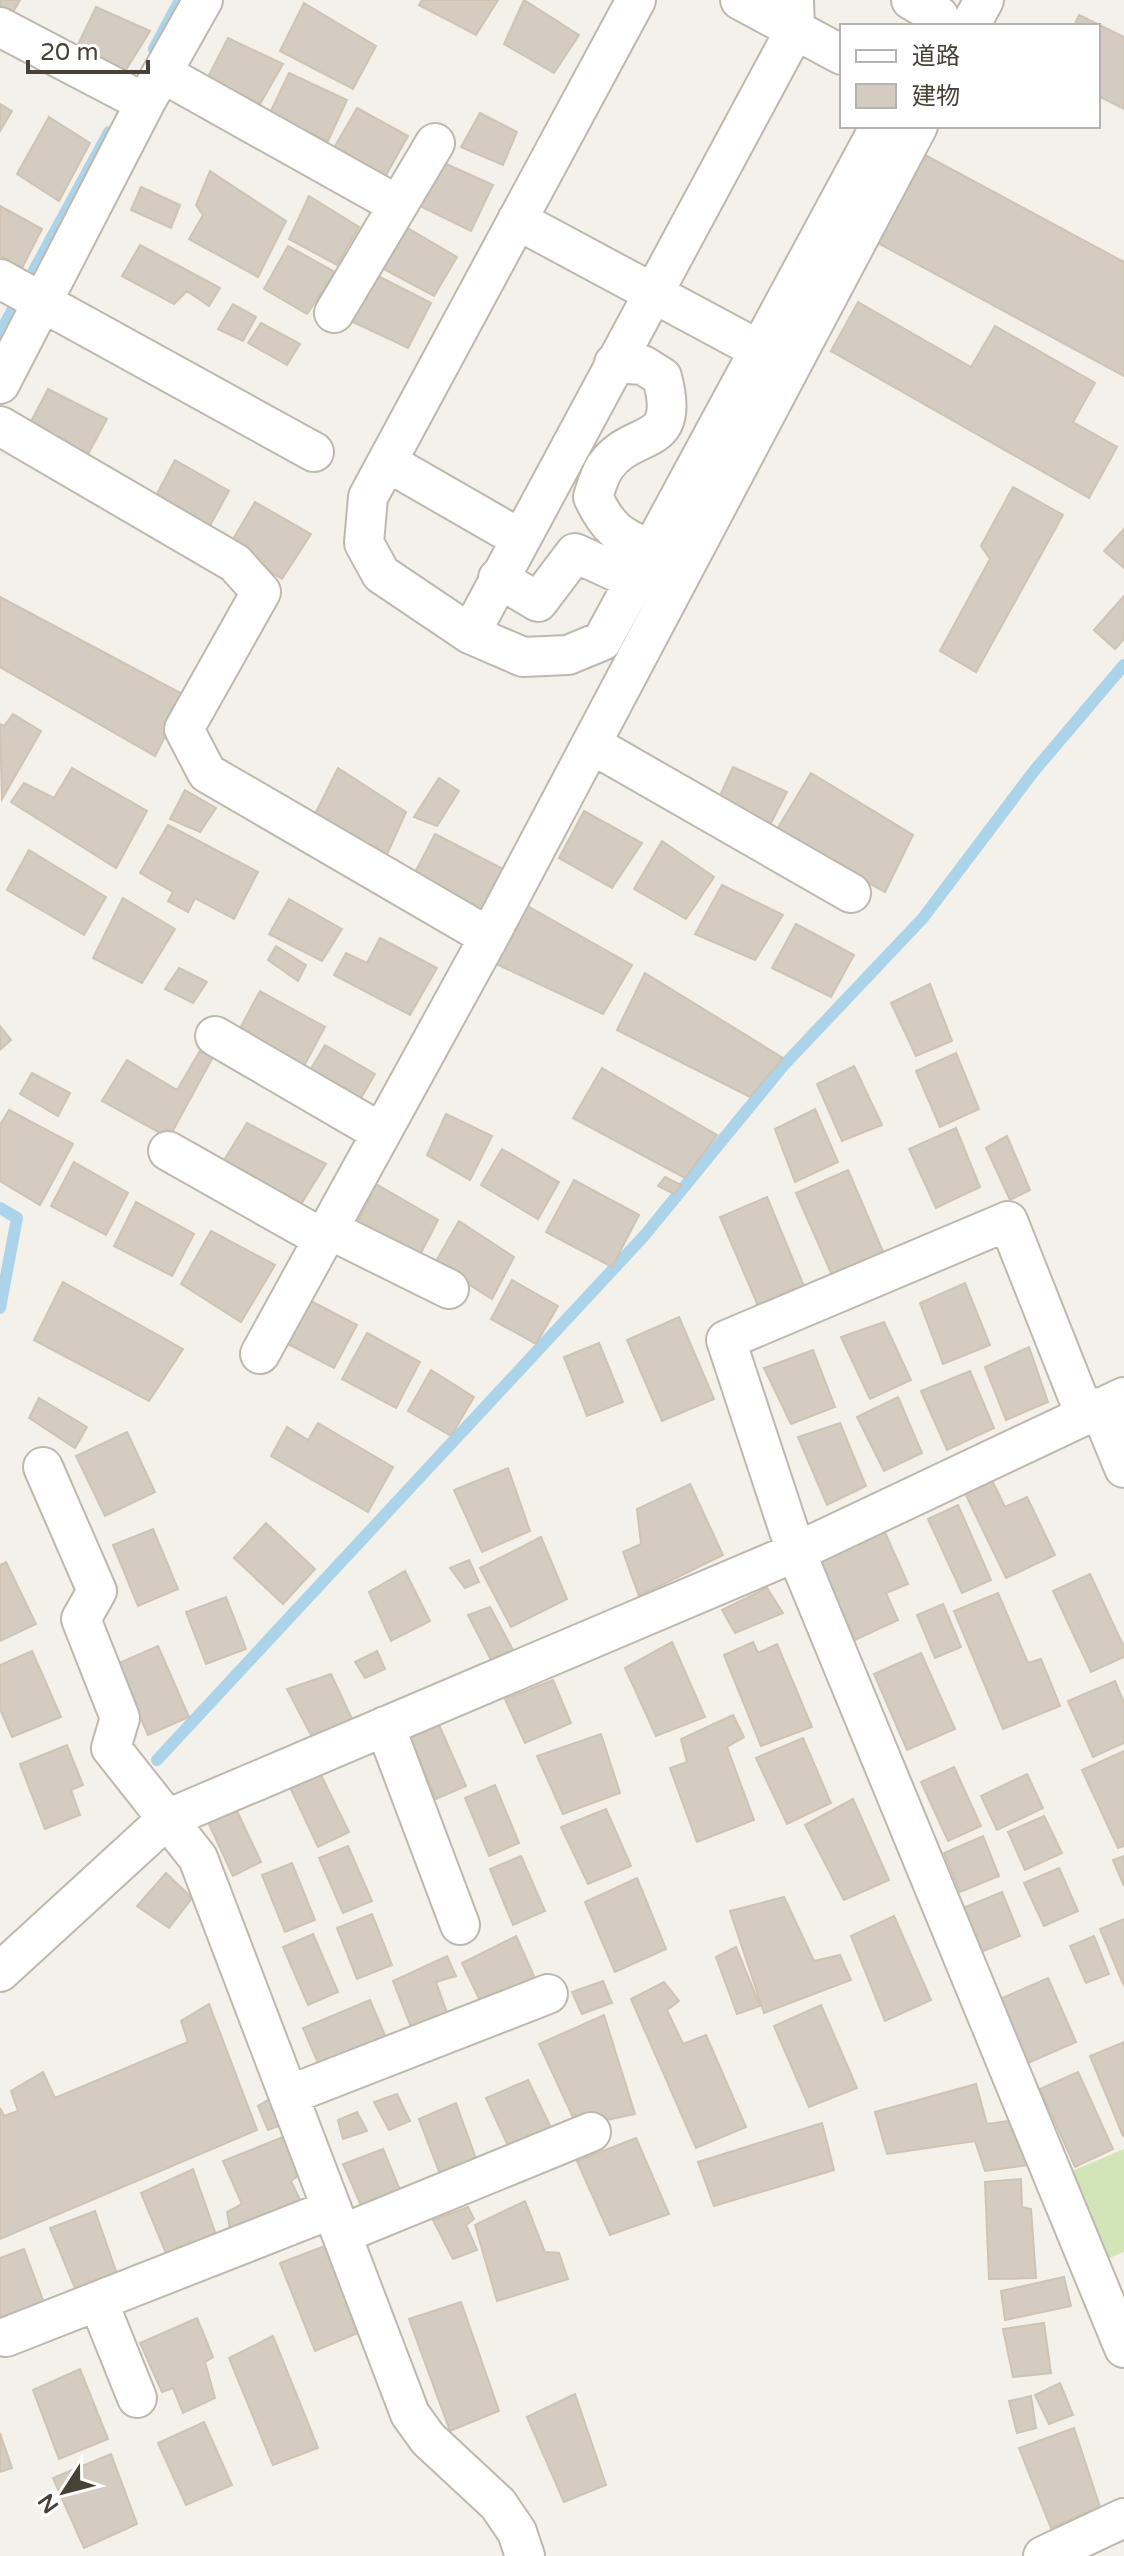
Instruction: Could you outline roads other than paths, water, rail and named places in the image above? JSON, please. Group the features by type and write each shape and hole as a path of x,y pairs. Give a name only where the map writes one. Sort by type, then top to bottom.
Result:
{"street":[{"path":"0,384 24,291 136,89 203,0"},
{"path":"636,0 368,497 364,543 381,574 470,634 523,657 568,655 602,641 643,565 917,128"},
{"path":"740,0 794,15 840,53"},
{"path":"941,14 984,0"},
{"path":"470,634 652,293 794,15"},
{"path":"0,27 396,204"},
{"path":"260,1354 591,744 776,357 879,128"},
{"path":"334,313 435,143"},
{"path":"517,220 776,357"},
{"path":"24,291 314,452"},
{"path":"614,363 643,365 662,377 668,399 666,422 651,438 626,449 605,467 593,497 605,523 625,539 643,565"},
{"path":"0,426 235,563 261,592 184,729 207,773 489,937"},
{"path":"387,462 519,538"},
{"path":"498,578 538,602 575,553 643,565"},
{"path":"591,744 851,893"},
{"path":"215,1036 380,1132"},
{"path":"168,1151 325,1233 449,1289"},
{"path":"1124,1468 1103,1406 1008,1221 726,1340 796,1552 1124,2348"},
{"path":"0,1972 167,1819 796,1552 1103,1406"},
{"path":"43,1467 97,1591 81,1619 120,1718 111,1748 198,1858 410,2414 428,2439 498,2504 517,2532 525,2556"},
{"path":"385,1726 460,1925"},
{"path":"289,2095 548,1994"},
{"path":"6,2337 98,2301 337,2222 591,2132"},
{"path":"98,2301 137,2398"},
{"path":"1043,2556 1124,2518"}],"waterway":[{"path":"154,49 180,0"},
{"path":"0,333 109,132"},
{"path":"157,1760 644,1236 783,1066 923,918 1034,771 1124,665"},
{"path":"0,1208 17,1218 0,1308"}]}
